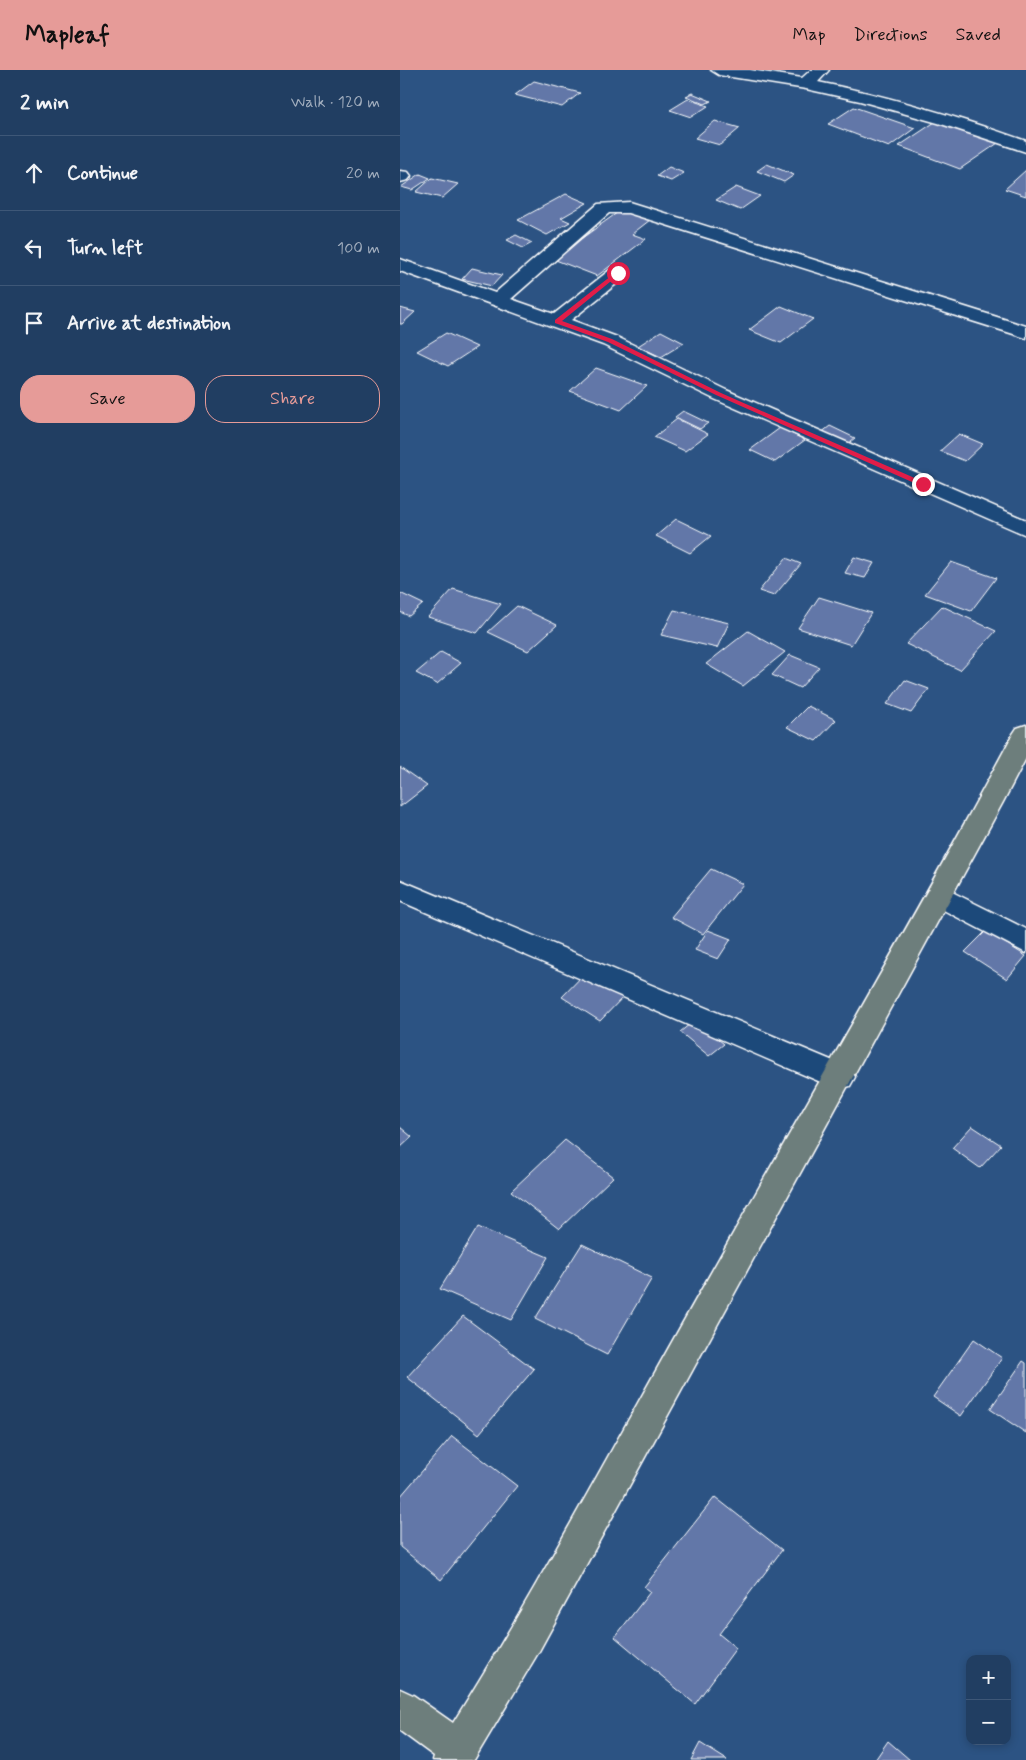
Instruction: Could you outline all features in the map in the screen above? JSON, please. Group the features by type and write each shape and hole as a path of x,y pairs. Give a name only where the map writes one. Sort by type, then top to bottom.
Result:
{"main road":[{"path":"400,1708 461,1757 728,1272 940,896 1026,734"}],"street":[{"path":"719,70 848,92 942,117 1026,147"},
{"path":"806,84 821,70"},
{"path":"499,299 604,208 629,206 1026,332"},
{"path":"400,265 610,340 718,394 1026,528"},
{"path":"558,322 618,273"},
{"path":"400,890 840,1076"},
{"path":"940,896 1026,942"}],"building":[{"path":"534,81 580,93 562,107 515,95"},
{"path":"692,93 711,101 705,104 686,96"},
{"path":"688,99 708,106 691,117 670,110"},
{"path":"854,107 915,128 889,147 828,124"},
{"path":"941,118 1001,141 960,169 899,146"},
{"path":"715,121 740,128 720,145 695,138"},
{"path":"767,164 794,175 784,182 757,171"},
{"path":"669,167 684,173 671,181 657,176"},
{"path":"1026,170 1026,196 1005,189"},
{"path":"420,174 430,178 412,190 401,187"},
{"path":"432,178 458,184 442,198 416,192"},
{"path":"736,187 760,196 740,210 716,200"},
{"path":"566,194 587,203 561,218 570,222 547,235 518,220"},
{"path":"621,210 650,220 632,234 646,239 597,276 553,259"},
{"path":"516,235 532,243 523,248 507,240"},
{"path":"472,268 502,275 492,286 462,279"},
{"path":"781,306 813,319 781,343 749,330"},
{"path":"400,308 415,312 402,324 400,324"},
{"path":"661,331 684,343 661,357 638,346"},
{"path":"446,333 477,347 448,366 417,351"},
{"path":"596,368 647,386 621,410 570,391"},
{"path":"683,411 708,423 700,429 675,417"},
{"path":"677,419 708,434 685,451 654,437"},
{"path":"830,426 855,438 846,445 821,433"},
{"path":"780,428 805,440 775,462 750,450"},
{"path":"959,434 983,444 965,461 940,451"},
{"path":"676,519 711,536 690,553 656,536"},
{"path":"854,557 874,563 865,578 845,573"},
{"path":"786,558 801,564 774,596 759,591"},
{"path":"951,562 996,578 971,611 925,594"},
{"path":"453,589 501,604 477,633 428,617"},
{"path":"400,593 423,604 409,616 400,612"},
{"path":"819,597 871,613 851,645 798,628"},
{"path":"517,606 557,625 528,651 488,632"},
{"path":"942,606 996,631 960,670 906,644"},
{"path":"674,610 729,623 717,648 661,635"},
{"path":"748,631 785,652 743,686 706,664"},
{"path":"441,652 461,663 437,684 416,673"},
{"path":"790,655 819,667 800,688 772,675"},
{"path":"905,680 929,689 911,713 887,704"},
{"path":"808,706 836,720 816,741 787,727"},
{"path":"400,767 427,786 400,807"},
{"path":"711,869 743,884 703,934 671,917"},
{"path":"708,930 731,939 718,959 695,950"},
{"path":"986,931 1026,956 1007,979 965,952"},
{"path":"586,972 624,996 600,1021 562,997"},
{"path":"695,1020 724,1044 709,1056 680,1032"},
{"path":"972,1126 1001,1145 980,1168 952,1148"},
{"path":"400,1127 412,1137 400,1148"},
{"path":"565,1140 613,1177 559,1229 511,1191"},
{"path":"478,1227 548,1257 511,1320 440,1289"},
{"path":"582,1244 652,1278 607,1355 535,1319"},
{"path":"463,1316 534,1369 479,1434 407,1377"},
{"path":"974,1339 1002,1358 961,1416 933,1397"},
{"path":"1023,1361 1026,1363 1026,1433 990,1409"},
{"path":"452,1436 517,1486 441,1580 400,1547 400,1497"},
{"path":"715,1497 782,1550 719,1634 736,1648 695,1704 615,1637 650,1592 644,1587"},
{"path":"888,1741 910,1760 875,1760"},
{"path":"700,1743 727,1760 691,1760"}],"route":[{"path":"618,273 558,322 610,340 718,394 923,484"}]}
